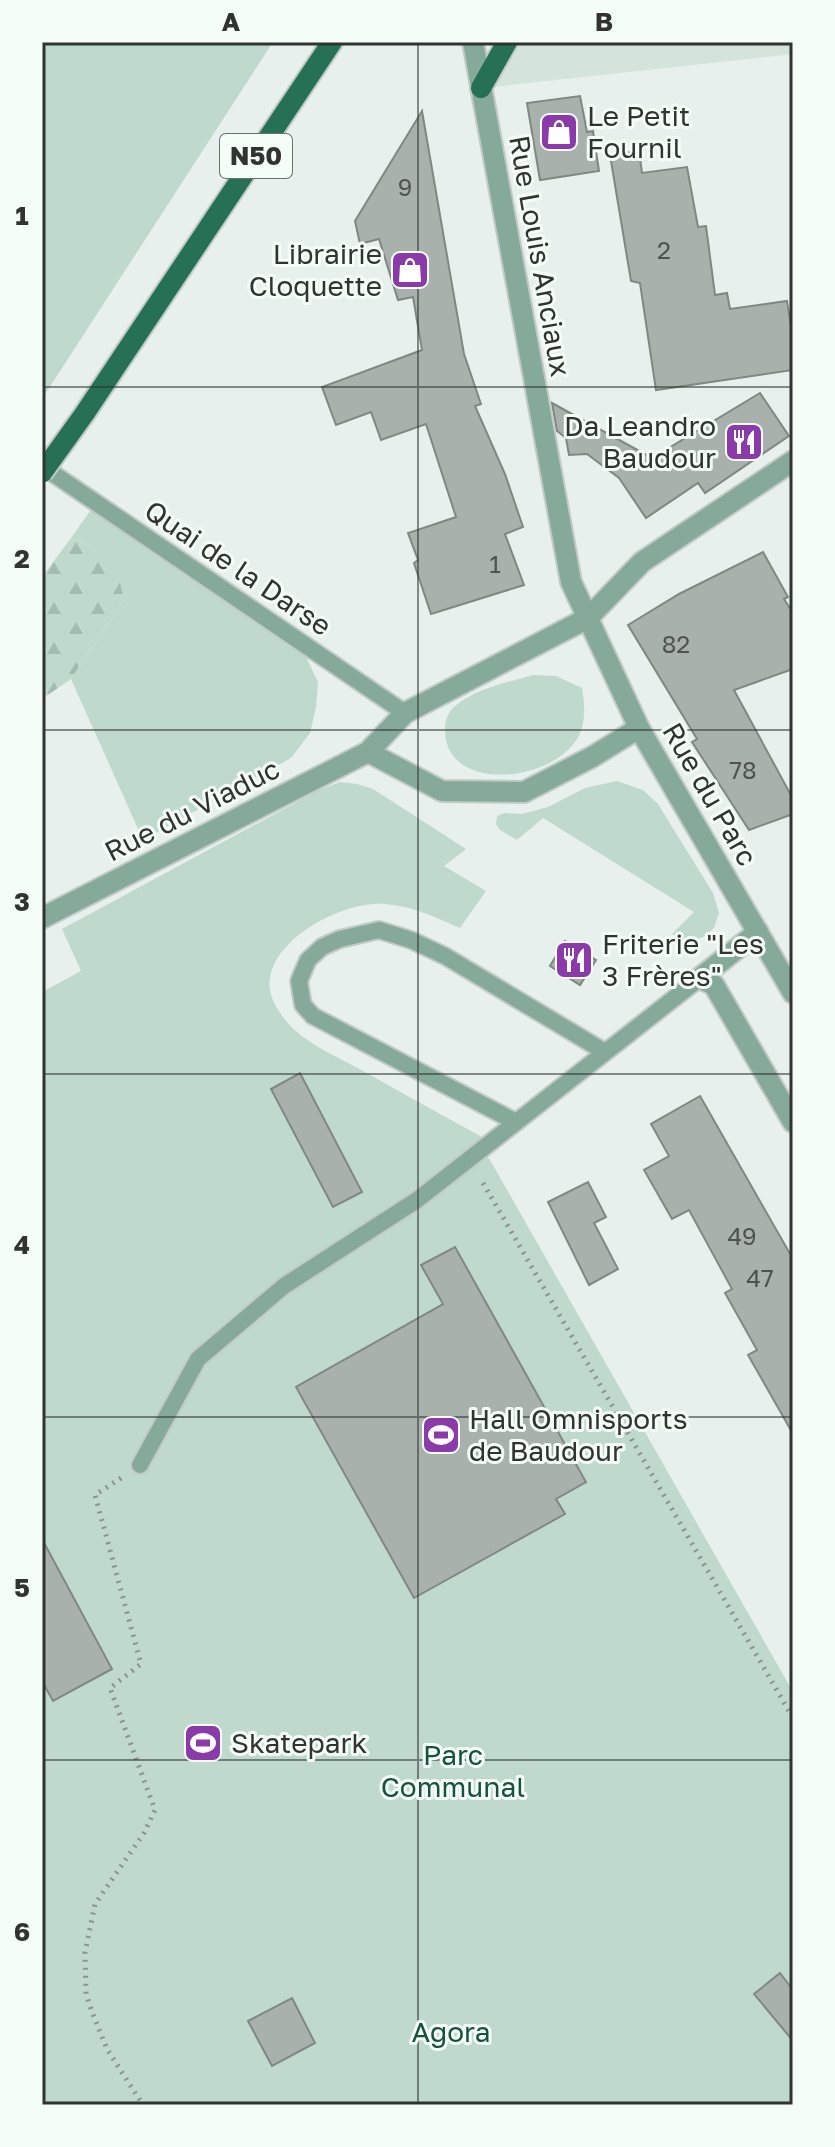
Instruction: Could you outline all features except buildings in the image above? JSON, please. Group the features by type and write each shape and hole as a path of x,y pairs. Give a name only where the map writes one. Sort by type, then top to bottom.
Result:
{"main road":[{"name":"N50","path":"42,473 332,42"},
{"path":"481,88 507,42"}],"street":[{"name":"Rue Louis Anciaux","path":"473,42 571,582 588,618"},
{"name":"Rue du Viaduc","path":"42,918 368,752 405,713 588,618 642,562 793,461"},
{"name":"Rue du Parc","path":"588,618 639,728 793,993"},
{"path":"368,752 442,791 524,792 592,757 639,728"},
{"path":"758,932 700,978 714,985 793,1122"}],"lane":[{"name":"Quai de la Darse","path":"42,466 405,713"},
{"path":"516,1122 313,1016 303,1005 299,981 308,960 322,947 340,939 379,930 411,940 445,956 605,1052"},
{"path":"140,1465 198,1359 284,1286 417,1200 700,978"}],"path":[{"path":"469,1159 793,1718"},
{"path":"140,1465 95,1495 141,1664 110,1688 155,1810 137,1844 95,1904 85,1953 89,2003 107,2049 143,2105"}],"shaded area":[{"path":"519,42 793,42 793,54 493,87"}],"green space":[{"path":"42,42 273,42 42,399"},
{"path":"93,507 304,653 318,682 310,733 291,758 143,840 71,679 124,600 97,550 71,538"},
{"path":"71,538 97,550 117,570 124,600 71,679 42,699 42,577"},
{"path":"533,675 556,676 582,688 583,726 569,749 551,762 529,771 505,775 482,773 463,765 450,750 445,729 452,709 482,691"},
{"path":"617,781 643,790 658,804 713,893 719,913 714,928 703,937 689,942 672,934 694,912 543,818 517,840 496,824 497,816 505,813 522,814 548,807 585,788"},
{"name":"Parc Communal","path":"340,782 373,789 466,849 444,866 486,891 460,928 414,910 385,904 351,908 315,924 285,948 275,962 270,978 272,999 291,1026 309,1041 491,1142 482,1149 793,1692 793,2105 42,2105 42,992 81,971 62,929 319,790"}],"place":[{"name":"Le Petit Fournil","path":"559,132"},
{"name":"Librairie Cloquette","path":"410,270"},
{"name":"Da Leandro Baudour","path":"744,442"},
{"name":"Friterie \"Les 3 Frères\"","path":"574,960"},
{"name":"Hall Omnisports de Baudour","path":"441,1435"},
{"name":"Skatepark","path":"203,1743"}],"park label":[{"name":"Agora","path":"451,2032"}]}
